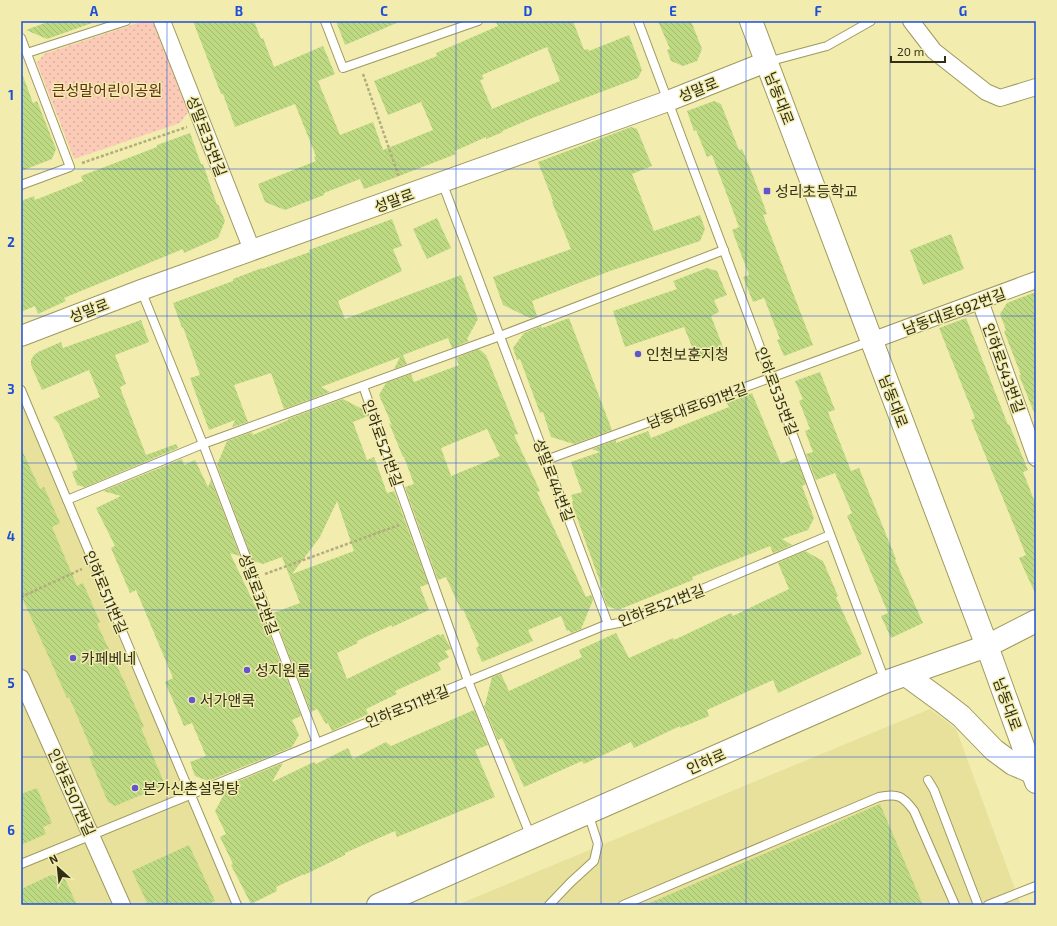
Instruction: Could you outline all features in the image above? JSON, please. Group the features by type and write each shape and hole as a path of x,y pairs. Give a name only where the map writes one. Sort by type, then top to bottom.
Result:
{"main road":[{"name":"남동대로","path":"751,21 987,646 1034,777"},
{"name":"인하로","path":"378,905 885,682 987,646 1036,621"},
{"path":"906,675 960,716 994,750 1034,777"}],"street":[{"name":"성말로35번길","path":"162,21 252,250"},
{"path":"911,21 934,52 986,92 1000,98 1036,87"},
{"name":"성말로","path":"21,336 141,290 668,101 766,62"},
{"name":"남동대로692번길","path":"871,341 1036,280"},
{"name":"인하로543번길","path":"980,301 1036,458"},
{"name":"인하로507번길","path":"21,678 122,905"}],"lane":[{"path":"27,53 126,21"},
{"path":"325,21 343,68 478,21"},
{"name":"인하로535번길","path":"638,21 885,682"},
{"path":"766,62 828,46 871,21"},
{"path":"21,38 70,167 21,185"},
{"name":"성말로44번길","path":"442,182 608,624"},
{"path":"67,500 203,444 500,336 724,250"},
{"name":"성말로32번길","path":"141,290 203,444 317,743"},
{"name":"남동대로691번길","path":"546,460 871,341"},
{"name":"인하로521번길","path":"363,386 468,681 531,838"},
{"name":"인하로511번길","path":"21,390 237,905"},
{"name":"인하로521번길","path":"468,681 608,624 624,622 830,535"},
{"name":"인하로511번길","path":"191,794 468,681"},
{"path":"928,780 934,790 978,905"},
{"path":"21,864 191,794"},
{"path":"623,905 879,796 892,794 906,799 914,811 955,905"},
{"path":"549,905 594,861 598,844 588,813"},
{"path":"988,905 1036,886"}],"path":[{"path":"359,62 406,195"},
{"path":"70,167 202,122"},
{"path":"253,578 411,521"},
{"path":"21,597 94,564"}],"shaded area":[{"path":"21,391 237,905 21,905"},
{"path":"930,709 956,729 1021,905 457,905"}],"green space":[{"name":"큰성말어린이공원","path":"144,21 149,21 157,25 189,111 180,123 74,159 37,63 44,54"}],"building":[{"path":"50,21 92,21 92,23 47,39 26,30"},
{"path":"193,21 254,21 261,39 263,38 274,67 323,46 335,74 318,81 340,135 373,122 383,150 433,130 421,102 388,115 374,81 437,56 436,53 498,26 495,21 573,21 584,50 588,49 589,51 629,35 642,70 638,78 535,117 486,139 486,137 455,151 456,154 364,189 360,179 285,210 265,202 258,184 316,161 314,157 316,156 295,104 235,127 223,94 221,94","holes":["547,47 560,81 492,109 480,80 484,79 482,75"]},
{"path":"336,21 398,21 399,22 345,45"},
{"path":"658,21 691,21 702,49 697,61 683,66 671,61 667,50 670,49"},
{"path":"21,76 23,76 33,103 37,101 56,149 52,159 21,171"},
{"path":"714,101 721,104 739,150 742,149 752,173 767,214 763,215 813,345 784,356 777,340 780,339 764,298 753,302 743,277 749,275 732,230 739,227 712,155 707,157 696,130 694,131 687,111"},
{"path":"631,127 637,129 652,166 632,174 654,231 700,215 705,229 700,241 610,271 532,301 537,316 530,318 503,305 493,277 571,249 538,162"},
{"path":"190,133 201,164 203,164 217,205 218,204 225,221 218,238 184,253 183,249 64,298 66,301 38,314 35,306 21,312 21,201 34,196 35,200 83,181 81,176"},
{"path":"437,218 451,248 427,259 413,229"},
{"path":"392,219 402,246 393,249 402,271 338,301 345,319 461,275 478,319 467,339 469,341 452,348 448,338 403,355 407,364 394,369 400,357 321,387 330,392 284,409 271,373 234,385 248,422 232,427 235,420 209,430 190,378 200,375 173,303 233,281 233,279 262,268 310,252 309,250"},
{"path":"951,234 964,269 923,285 910,250"},
{"path":"707,268 717,271 727,295 714,300 719,312 711,316 726,355 710,361 707,355 697,359 684,327 625,347 613,311 677,289 673,281"},
{"path":"1036,292 1035,415 1019,375 1021,375 1004,331 1006,330 1000,314 1007,303"},
{"path":"569,318 612,430 574,444 551,437 543,412 540,413 520,359 517,360 513,348 524,333 541,326 542,328"},
{"path":"966,318 1008,425 1009,424 1028,470 1023,472 1036,505 1036,595 1019,558 1026,555 971,420 975,418 939,328"},
{"path":"141,320 149,342 115,355 126,384 120,387 146,455 176,444 178,448 85,487 77,485 72,472 78,469 59,424 53,417 100,397 89,370 42,390 31,365 31,360 38,352 61,342 63,348"},
{"path":"479,349 486,355 518,434 514,435 540,491 537,492 586,597 591,595 593,600 581,629 571,633 569,630 567,631 561,616 528,630 533,641 482,662 476,648 479,646 463,609 461,610 446,577 438,580 405,487 414,484 379,395 386,383 411,374 414,382 459,365 456,358","holes":["487,429 500,456 451,476 441,448"]},
{"path":"820,372 835,410 828,412 851,471 859,468 896,559 895,560 923,623 891,638 881,616 888,613 847,516 852,513 835,473 816,480 806,454 813,452 805,431 810,429 799,401 803,399 795,381"},
{"path":"752,393 781,464 796,458 806,484 802,486 814,518 808,530 782,539 792,545 773,553 770,546 692,577 693,580 618,610 607,606 602,591 603,590 573,507 571,495 582,492 571,462 600,452 592,449 616,440 616,443 648,431 651,438 729,407 727,403"},
{"path":"343,399 366,411 368,416 353,422 367,460 374,457 387,493 394,491 428,584 420,587 429,610 357,641 358,643 337,653 347,679 439,634 440,636 443,634 451,649 445,651 449,657 438,663 441,670 395,691 397,694 366,709 368,714 332,731 328,723 326,724 317,709 311,712 273,613 300,603 282,557 263,564 253,561 217,465 227,441 252,432 253,435 288,419","holes":["337,501 354,551 292,574 320,537"]},
{"path":"21,448 40,489 44,487 60,523 52,527 77,586 83,583 100,622 97,624 144,727 141,728 163,780 160,787 115,806 108,802 89,757 94,755 69,697 67,698 21,595"},
{"path":"182,459 184,465 195,460 208,487 211,480 240,556 230,553 261,618 263,617 301,716 292,720 299,735 292,747 208,781 195,776 190,762 206,756 192,723 184,726 165,682 173,678 136,590 130,593 111,548 115,546 96,508 121,496 103,491"},
{"path":"805,551 823,561 838,596 836,597 862,654 778,693 773,680 707,710 709,716 680,728 680,726 634,748 631,742 584,764 582,761 524,787 502,738 498,740 484,706 492,677 501,674 509,691 582,657 579,650 616,633 629,658 673,638 674,640 731,613 733,616 789,589 778,563"},
{"path":"474,710 488,745 475,750 495,797 397,837 395,831 345,853 345,855 276,887 277,891 251,904 231,865 233,864 220,837 226,834 215,811 229,785 283,763 272,782 314,762 316,764 348,748 353,759 386,742 391,746"},
{"path":"37,788 52,823 43,827 46,834 21,845 21,794"},
{"path":"880,804 923,905 645,905"},
{"path":"189,845 215,901 207,905 148,905 132,871"},
{"path":"51,875 65,879 77,905 21,905 21,889"}],"place":[{"name":"성리초등학교","path":"767,191"},
{"name":"인천보훈지청","path":"638,354"},
{"name":"카페베네","path":"73,658"},
{"name":"성지원룸","path":"247,670"},
{"name":"서가앤쿡","path":"192,700"},
{"name":"본가신촌설렁탕","path":"135,788"}]}
